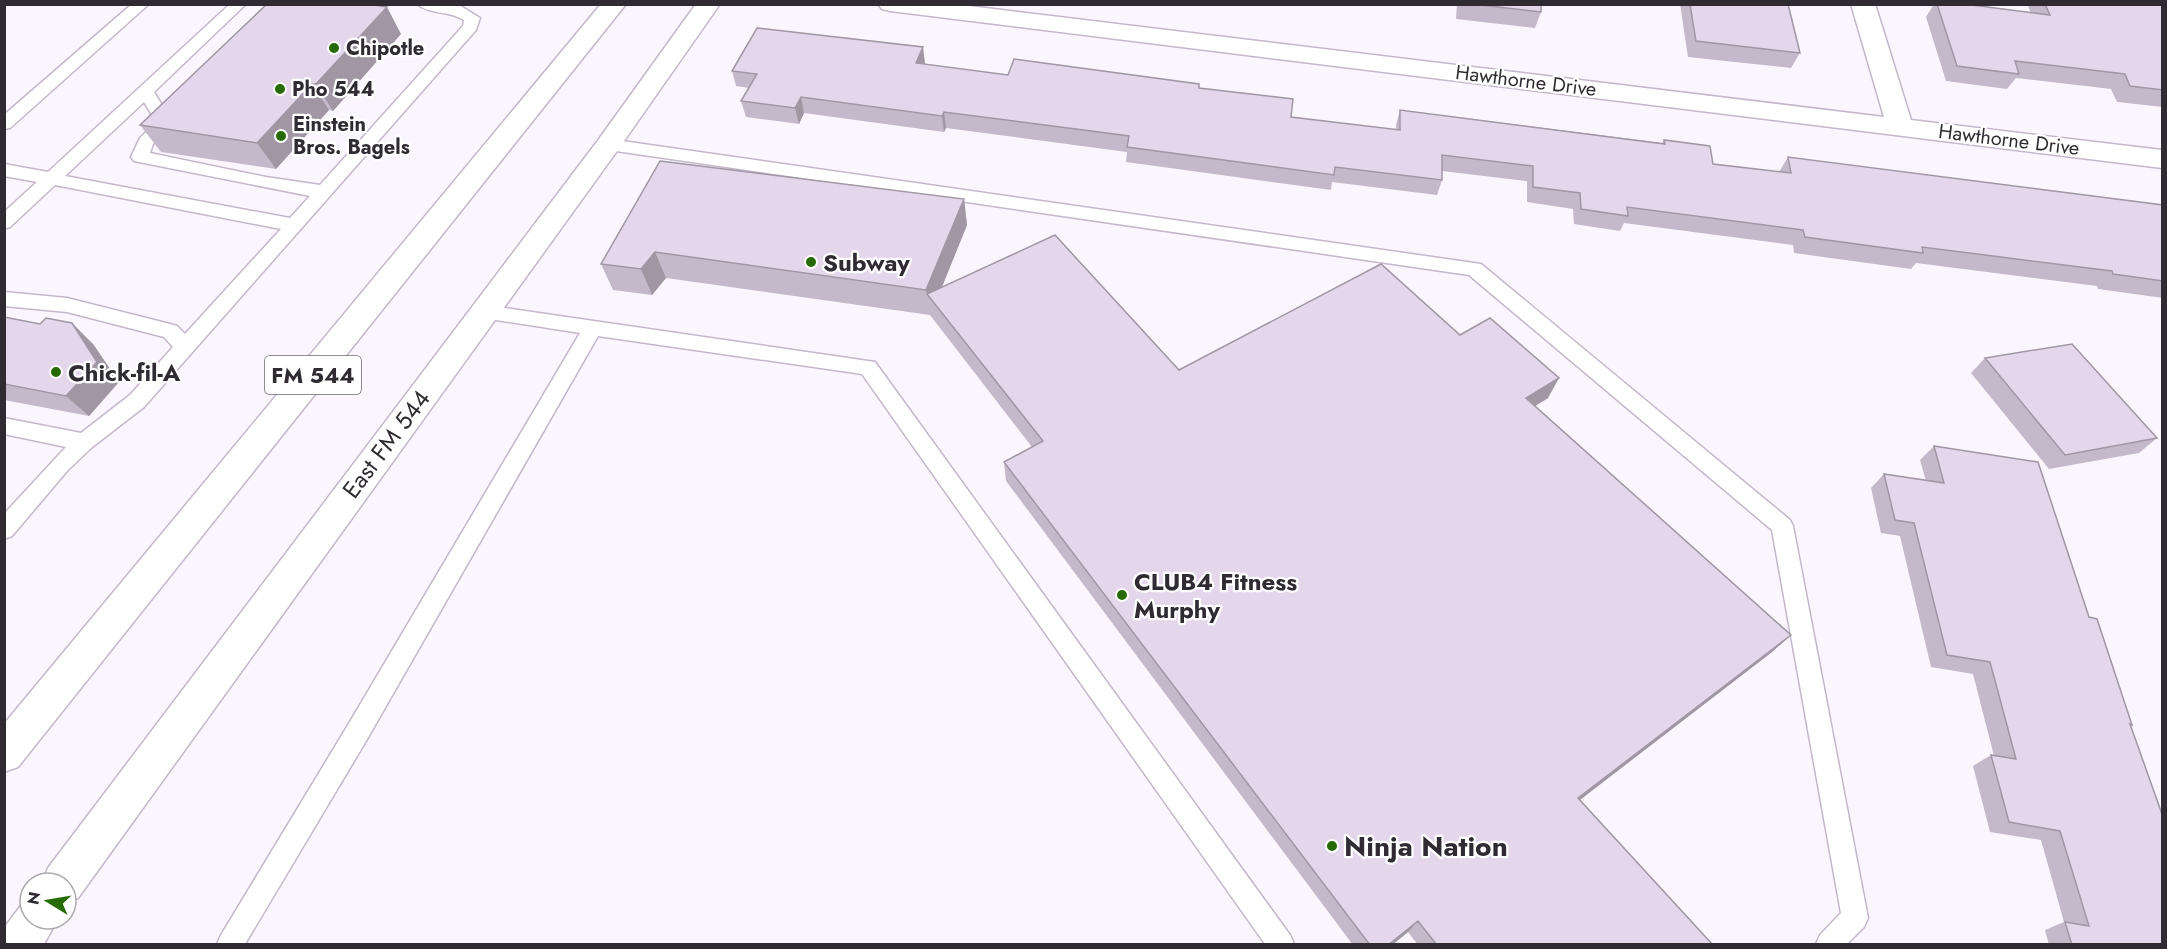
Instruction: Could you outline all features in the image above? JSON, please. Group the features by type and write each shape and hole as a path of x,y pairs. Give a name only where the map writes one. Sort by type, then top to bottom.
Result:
{"main road":[{"name":"FM 544","path":"4,754 614,4"},
{"name":"East FM 544","path":"72,871 608,146 708,4"},
{"name":"Hawthorne Drive","path":"890,4 2163,159"},
{"path":"1863,4 1900,126"},
{"path":"19,945 29,931"}],"lane":[{"path":"4,124 142,4"},
{"path":"4,223 239,4"},
{"path":"4,530 60,465 84,442 137,401 471,27 472,18 459,10 424,4"},
{"path":"145,92 165,123 146,142 140,157 254,181 324,192"},
{"path":"608,146 1474,269 1782,526 1855,918 1829,945"},
{"path":"4,170 294,225"},
{"path":"4,300 67,305 171,331 185,347"},
{"path":"484,312 868,367 1281,945"},
{"path":"230,945 363,723 593,328"},
{"path":"4,426 84,442"}],"building":[{"path":"267,4 368,4 387,7 316,84 312,84 257,143 140,125"},
{"path":"1473,4 1541,4 1541,12"},
{"path":"1690,4 1788,4 1800,53 1696,41"},
{"path":"1937,4 1964,4 2050,15 2045,4 2163,4 2163,90 2130,86 2125,74 2015,61 2019,74 1957,66"},
{"path":"757,28 923,47 916,63 1008,75 1014,59 1199,84 1199,88 1293,99 1291,117 1400,130 1400,110 1665,144 1664,140 1710,146 1713,164 1791,173 1788,157 2163,205 2163,281 2113,274 2112,271 1922,247 1923,253 1805,237 1803,230 1627,207 1628,216 1581,209 1580,193 1533,187 1533,166 1442,155 1442,180 1335,167 1334,175 1127,147 1129,136 944,112 942,116 801,97 795,108 741,101 757,74 732,71"},
{"path":"660,161 964,199 926,290 655,252 641,269 601,264"},
{"path":"1055,235 1179,370 1381,264 1460,335 1490,318 1559,378 1526,398 1791,635 1578,798 1713,945 1437,945 1418,921 1388,945 1370,945 1004,462 1043,441 927,294"},
{"name":"Chick-fil-A","path":"4,317 40,324 46,318 72,323 97,362 66,396 4,384"},
{"path":"2072,344 2157,438 2065,455 1985,358"},
{"path":"1934,446 2038,462 2089,617 2097,619 2132,725 2130,724 2163,817 2163,945 2072,945 2065,922 2089,926 2060,831 2009,822 1991,755 2016,759 1990,662 1947,655 1914,523 1895,520 1884,474 1944,483"}],"place":[{"name":"Chipotle","path":"334,48"},
{"name":"Pho 544","path":"280,89"},
{"name":"Einstein Bros. Bagels","path":"281,136"},
{"name":"Subway","path":"811,262"},
{"name":"Chick-fil-A","path":"56,372"},
{"name":"CLUB4 Fitness Murphy","path":"1122,595"},
{"name":"Ninja Nation","path":"1332,846"}]}
